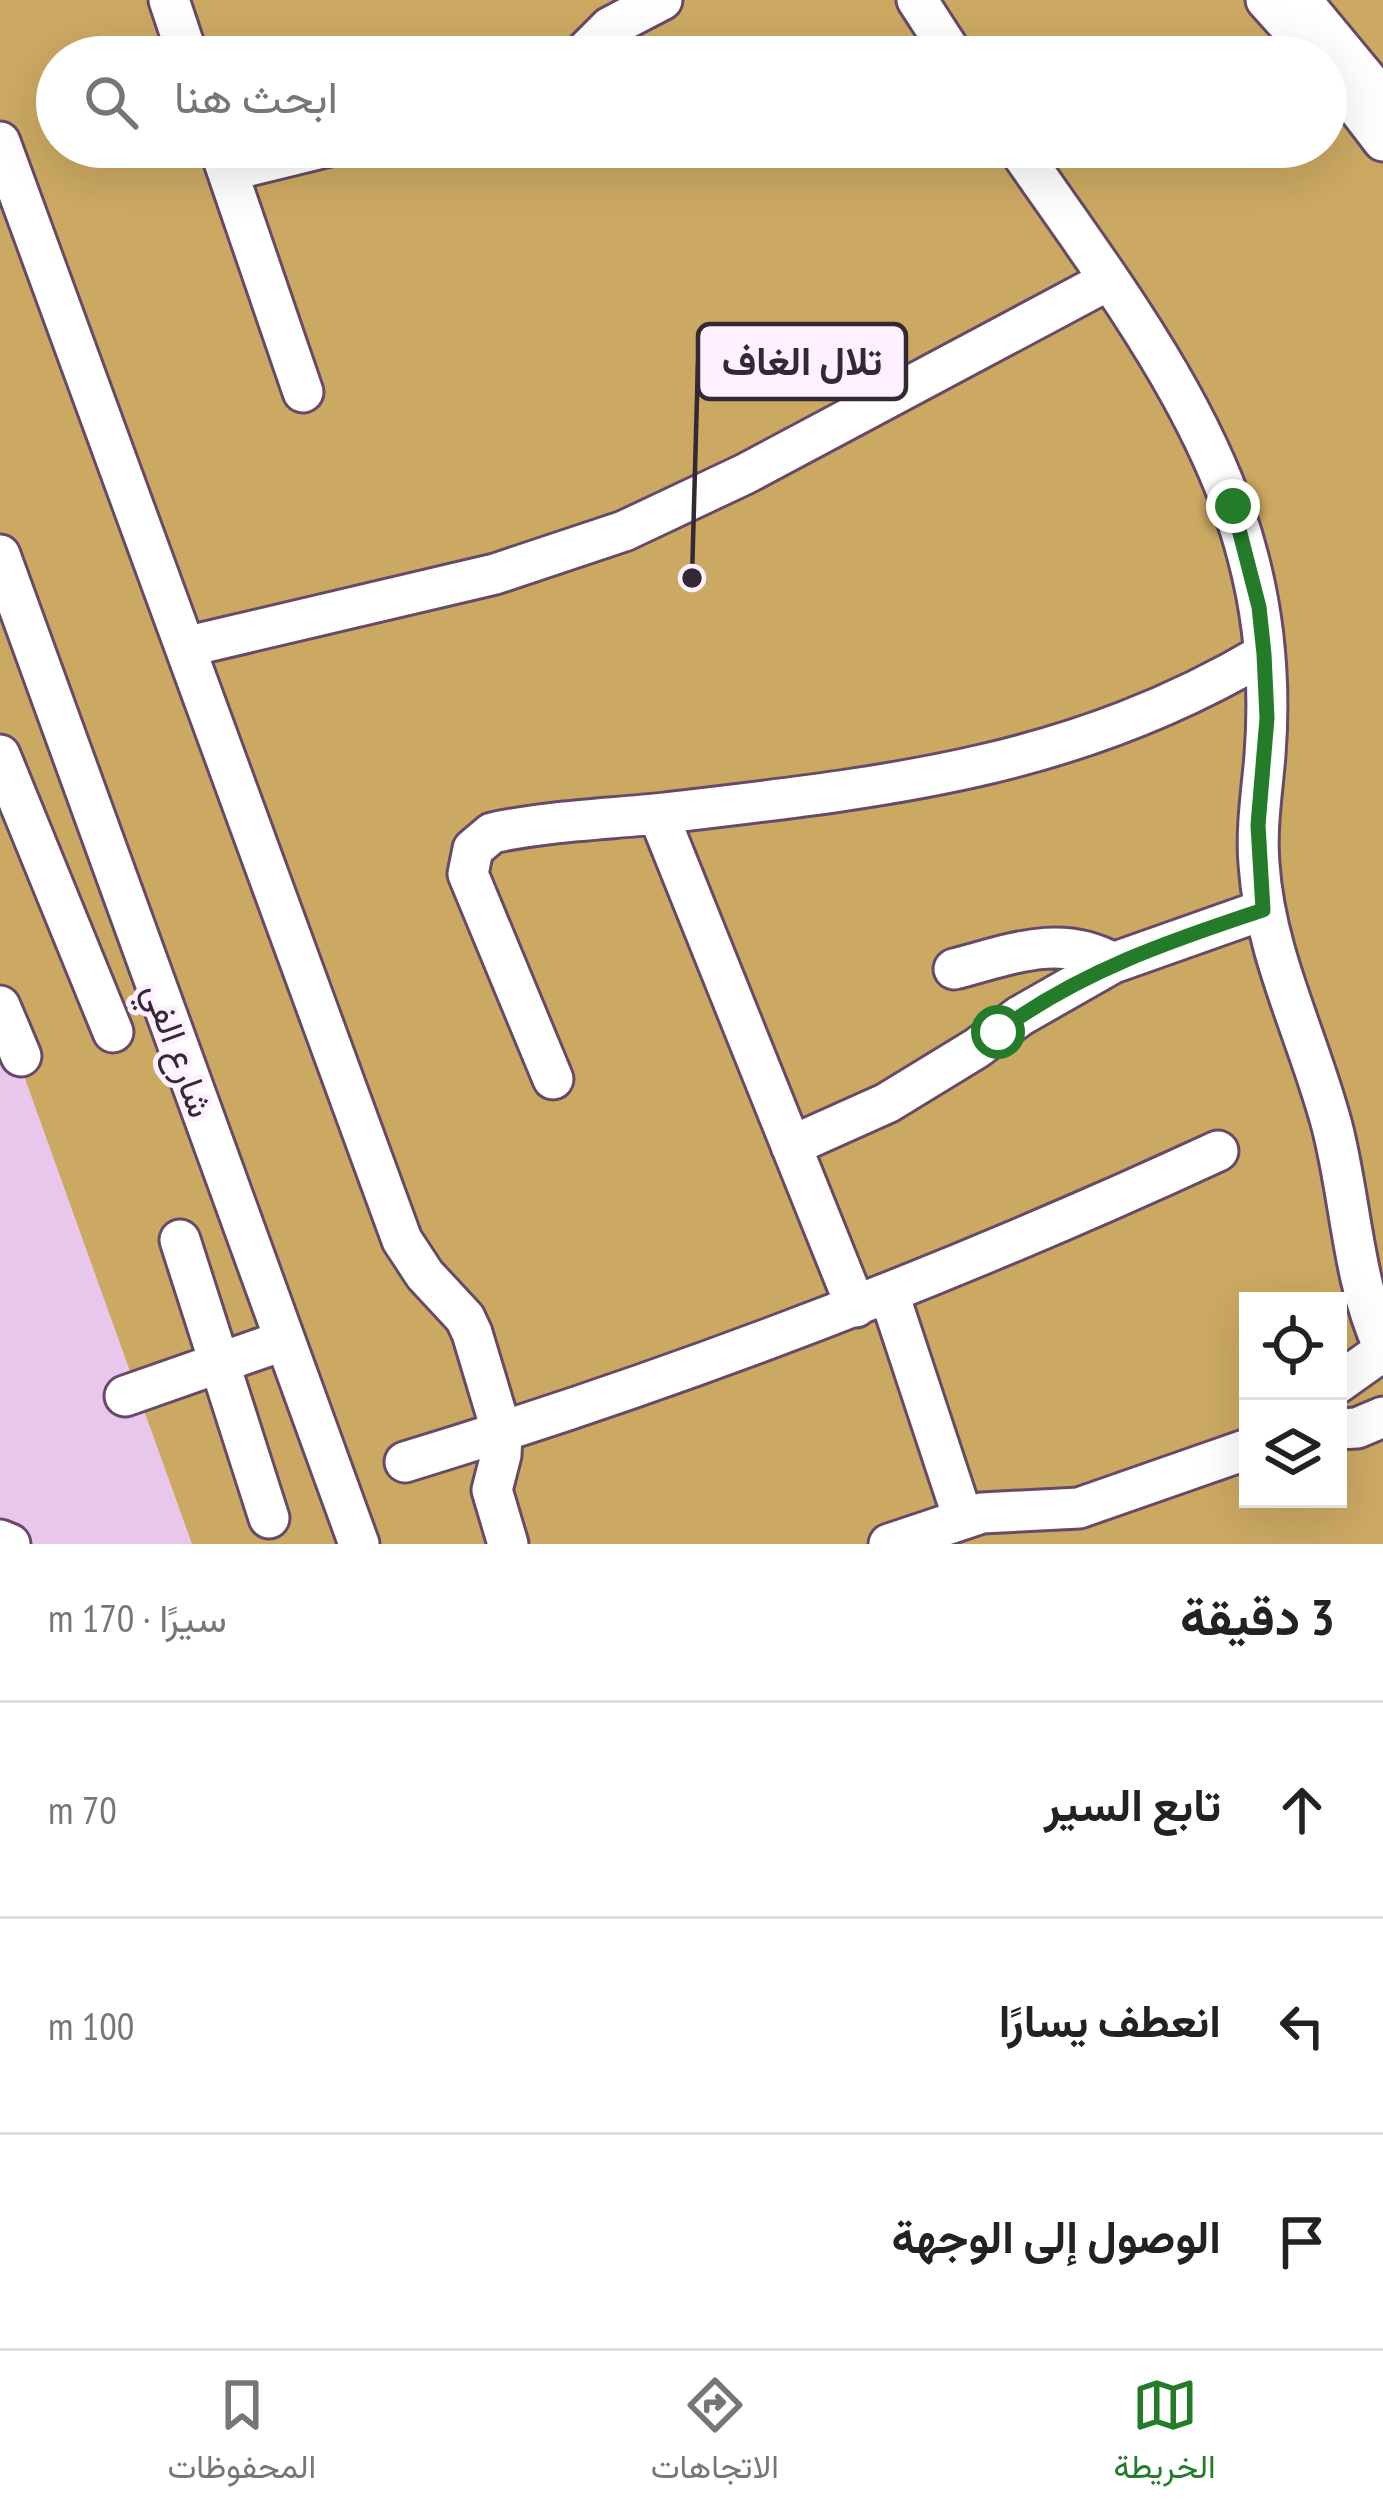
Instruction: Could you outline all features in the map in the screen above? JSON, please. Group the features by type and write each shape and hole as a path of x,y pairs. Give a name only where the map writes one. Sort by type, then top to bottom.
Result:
{"street":[{"path":"169,0 181,36"},
{"path":"601,36 662,0"},
{"path":"916,0 940,36"},
{"path":"1266,0 1298,36"},
{"path":"1301,0 1331,36"},
{"path":"1347,56 1383,99"},
{"path":"1347,95 1383,141"},
{"path":"0,142 402,1240 424,1274 465,1318 502,1432 491,1490 508,1544"},
{"path":"226,168 304,392"},
{"path":"1032,168 1109,280 1213,457 1248,556 1264,654 1267,718 1258,825 1263,910 1332,1124 1365,1300 1383,1349 1347,1376"},
{"path":"185,647 496,574 623,531 746,473 1109,280"},
{"name":"شارع الفي","path":"0,555 359,1544"},
{"path":"553,1079 468,874 473,849 481,839 504,830 879,787 1024,758 1173,703 1264,654"},
{"path":"0,754 113,1032"},
{"path":"658,814 791,1146 872,1301 963,1518"},
{"path":"791,1146 902,1094 1035,1006 1113,963 1263,910"},
{"path":"954,970 1056,945 1096,953 1113,963"},
{"path":"0,1006 21,1056"},
{"path":"405,1462 872,1301 1218,1151"},
{"path":"180,1240 269,1518"},
{"path":"125,1396 285,1340"},
{"path":"1347,1429 1383,1418"},
{"path":"889,1544 963,1518 1024,1527 1239,1452"},
{"path":"0,1540 10,1544"}],"shaded area":[{"path":"0,0 1383,0 1383,1544 192,1544 0,1009"}],"place":[{"name":"تلال الغاف","path":"692,578"}],"route":[{"path":"998,1032 1113,963 1263,910 1258,825 1267,718 1264,654 1259,607 1233,506"}]}
